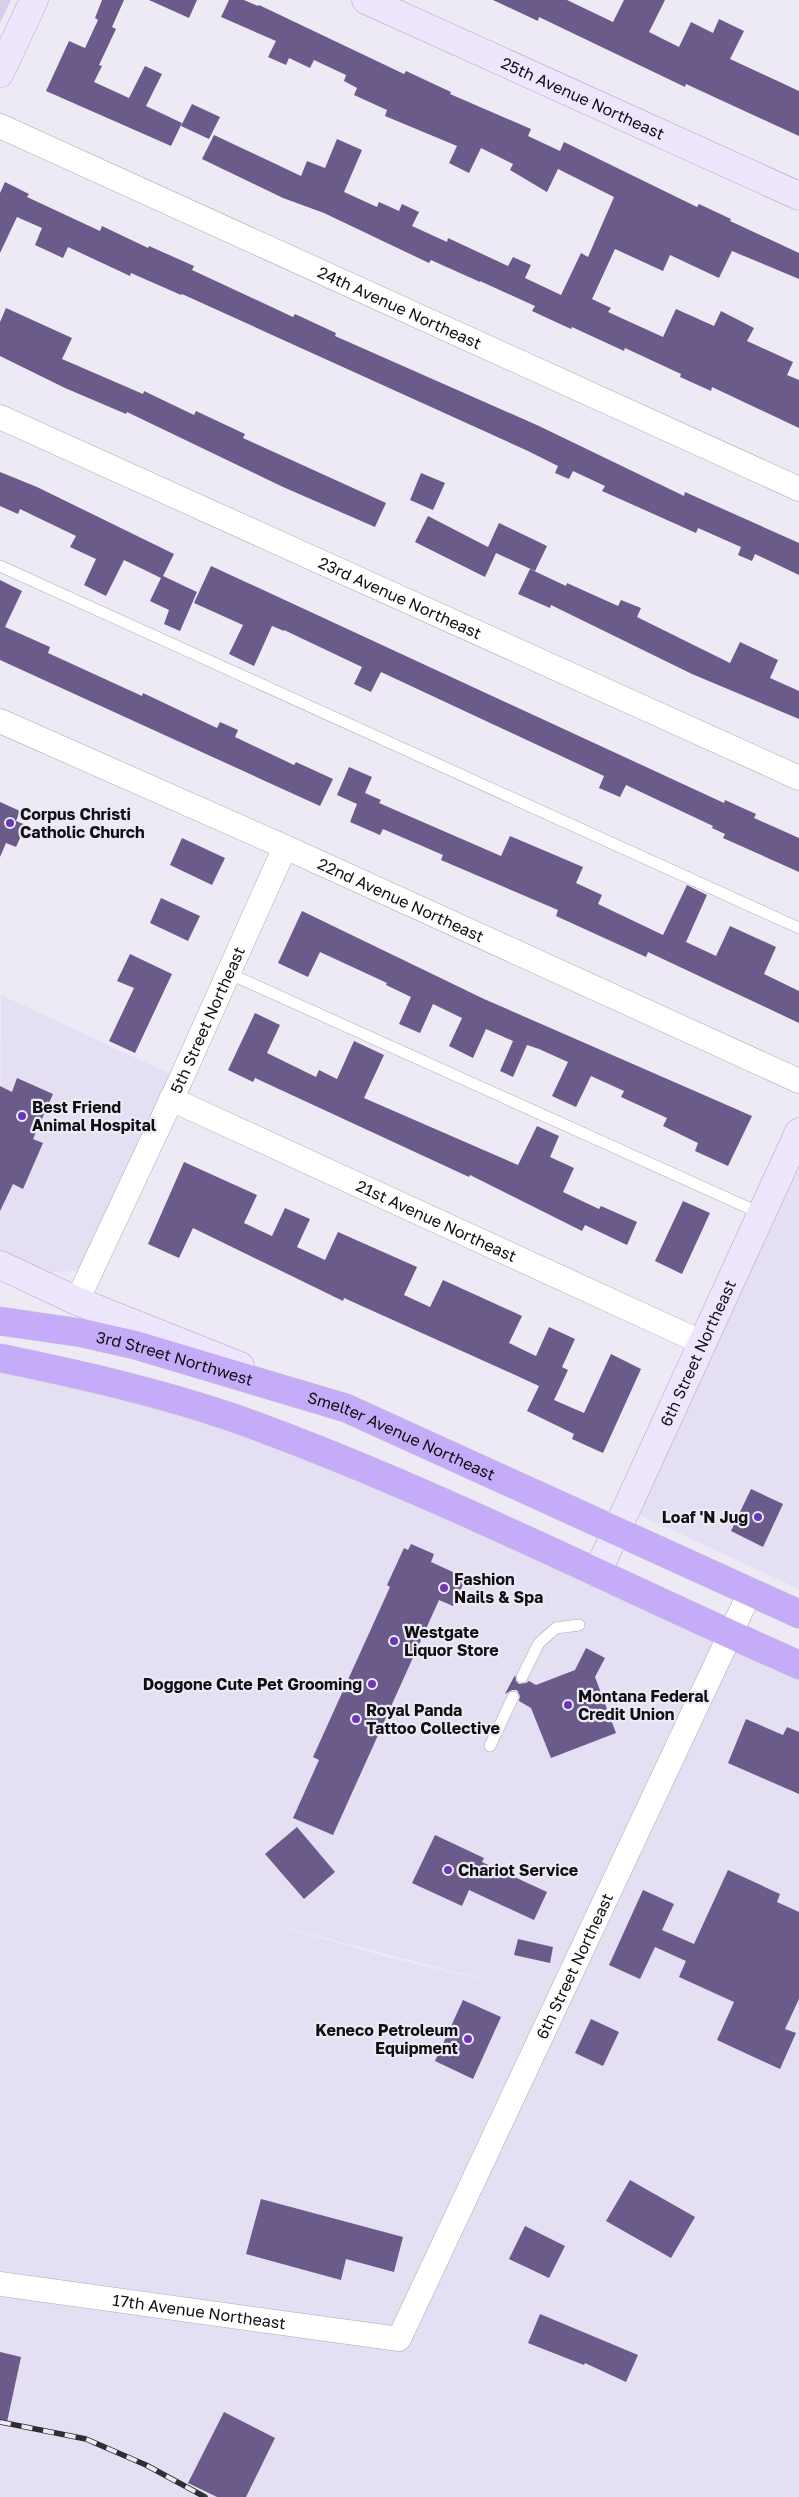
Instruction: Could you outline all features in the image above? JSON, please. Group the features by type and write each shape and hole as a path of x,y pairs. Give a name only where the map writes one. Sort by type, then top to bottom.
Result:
{"highway":[{"name":"3rd Street Northwest","path":"0,1321 82,1333 136,1346 346,1408"},
{"path":"0,1358 153,1393 232,1418 297,1442 392,1480 799,1664"},
{"name":"Smelter Avenue Northeast","path":"346,1408 799,1614"}],"street":[{"path":"0,73 34,0"},
{"name":"25th Avenue Northeast","path":"366,0 799,196"},
{"name":"24th Avenue Northeast","path":"0,126 799,489"},
{"name":"23rd Avenue Northeast","path":"0,417 799,778"},
{"name":"22nd Avenue Northeast","path":"0,721 285,847 799,1081"},
{"name":"5th Street Northeast","path":"77,1301 171,1100 285,847"},
{"name":"21st Avenue Northeast","path":"171,1100 702,1343"},
{"name":"6th Street Northeast","path":"597,1573 799,1132"},
{"name":"Smelter Avenue Northeast","path":"0,1265 77,1301 346,1408"},
{"name":"6th Street Northeast","path":"399,2339 750,1592"},
{"name":"17th Avenue Northeast","path":"0,2284 399,2339"}],"lane":[{"path":"0,566 799,928"},
{"path":"228,973 762,1214"},
{"path":"522,1677 539,1643 556,1628 579,1625"},
{"path":"490,1746 513,1698"}],"shaded area":[{"path":"0,0 11,0 0,23"},
{"path":"1,995 181,1079 91,1270 44,1273 0,1253"},
{"path":"784,1165 799,1172 799,1589 627,1509"},
{"path":"0,1358 392,1480 799,1665 799,2497 0,2497","holes":["257,1920 517,1988 384,1956"]}],"building":[{"path":"102,0 124,0 112,27 116,29 99,65 102,66 94,82 129,98 145,66 162,74 146,106 182,123 171,146 46,91 69,41 85,48 98,20 95,18"},
{"path":"149,0 197,0 189,18"},
{"path":"229,0 244,0 259,5 404,74 406,71 451,92 450,94 531,129 528,136 560,151 564,142 697,207 699,204 731,219 730,221 799,253 799,279 732,251 719,278 670,255 663,271 615,249 592,299 611,308 608,312 663,337 676,309 714,326 721,311 754,328 747,341 793,362 787,375 799,380 799,428 712,387 711,391 680,377 681,374 625,348 624,351 572,327 571,329 532,311 535,306 431,260 429,263 324,213 283,198 202,159 214,135 301,176 307,161 325,168 337,139 362,150 344,192 377,207 379,202 399,211 402,204 419,212 412,226 447,242 448,238 508,266 513,257 531,265 525,278 561,295 581,253 588,257 614,197 558,169 547,192 510,170 513,164 481,148 469,173 449,163 457,146 385,116 387,110 354,95 357,88 344,81 346,75 314,60 310,68 289,58 286,65 268,57 276,41 221,17"},
{"path":"493,0 567,0 613,22 624,0 665,0 649,32 679,47 691,22 713,33 719,19 744,31 730,59 799,91 799,136 686,84 685,87 539,17 538,21"},
{"path":"192,104 220,117 209,139 181,126"},
{"path":"5,182 29,194 27,197 100,231 102,226 148,248 149,246 194,266 192,270 293,317 295,314 336,333 335,336 539,426 684,496 685,492 799,543 799,575 755,554 752,561 738,555 741,547 698,528 696,533 602,491 605,486 573,471 569,479 555,473 558,466 528,451 182,294 131,273 130,276 68,247 63,258 35,245 42,228 17,217 0,253 0,193"},
{"path":"6,308 72,338 62,359 143,394 144,391 194,415 196,411 245,434 243,438 386,503 375,527 283,487 127,412 126,414 65,388 0,356 0,322"},
{"path":"0,472 37,487 174,554 163,576 197,592 180,631 164,624 169,610 150,601 161,578 124,560 106,596 84,585 96,559 70,547 76,536 20,509 18,514 0,506"},
{"path":"421,473 445,483 433,510 410,500"},
{"path":"428,516 488,547 499,523 547,546 535,571 496,553 485,577 415,542"},
{"path":"211,566 724,803 725,800 756,814 754,818 799,838 799,872 723,838 725,834 712,828 713,826 626,785 620,797 599,788 604,776 381,672 371,692 354,684 362,667 284,630 272,626 254,666 229,654 243,625 194,603"},
{"path":"530,569 566,586 567,583 618,606 621,600 641,608 637,617 730,663 740,642 778,660 770,678 799,691 799,719 692,674 551,605 550,608 518,594"},
{"path":"0,580 22,591 5,627 50,647 48,653 142,696 143,693 217,728 220,722 238,730 235,737 294,765 296,762 333,779 320,806 0,660"},
{"path":"349,767 372,777 365,793 381,800 379,803 501,856 510,836 583,867 576,883 602,895 598,904 663,935 687,885 707,895 686,942 716,956 730,926 776,947 764,974 799,991 799,1023 648,952 646,957 556,916 558,910 441,860 443,855 383,829 380,835 350,822 357,804 337,795"},
{"name":"Corpus Christi Catholic Church","path":"0,802 20,811 16,821 26,825 16,847 6,843 0,857"},
{"path":"182,838 225,858 212,885 170,865"},
{"path":"161,898 200,916 188,941 150,923"},
{"path":"302,911 484,999 752,1116 728,1166 695,1151 698,1143 663,1126 667,1118 621,1097 624,1091 591,1076 576,1107 552,1096 568,1062 527,1045 513,1077 500,1071 513,1041 486,1029 473,1058 449,1046 462,1018 433,1004 420,1033 399,1024 411,997 386,985 387,983 320,952 308,977 278,963"},
{"path":"130,954 172,974 135,1053 109,1041 134,988 117,981"},
{"path":"255,1013 280,1025 267,1053 316,1077 319,1070 337,1079 354,1041 384,1055 364,1098 518,1165 537,1126 559,1136 550,1157 574,1168 563,1192 599,1209 601,1206 637,1222 627,1245 585,1225 582,1231 470,1175 469,1177 255,1078 253,1082 228,1070"},
{"name":"Best Friend Animal Hospital","path":"17,1078 53,1094 33,1139 43,1143 23,1189 13,1184 0,1211 0,1086 12,1092"},
{"path":"184,1162 257,1195 244,1223 272,1236 285,1208 310,1219 297,1247 325,1260 338,1232 417,1267 404,1295 430,1307 443,1280 522,1316 509,1343 536,1356 549,1327 575,1339 562,1367 568,1370 554,1400 584,1413 611,1354 641,1369 603,1453 572,1439 574,1434 527,1411 539,1386 344,1298 343,1301 193,1228 179,1258 148,1244"},
{"path":"683,1201 710,1213 682,1274 655,1261"},
{"path":"751,1489 783,1504 763,1547 731,1531"},
{"path":"411,1544 434,1554 431,1562 466,1578 453,1606 439,1600 333,1835 293,1818 319,1760 313,1757 390,1587 387,1585 404,1548 408,1550"},
{"path":"586,1648 605,1658 595,1677 616,1733 551,1758 531,1708 519,1701 520,1696 517,1690 512,1690 505,1694 515,1675 516,1681 519,1684 529,1681 536,1685 575,1670"},
{"path":"746,1719 783,1735 787,1727 799,1732 799,1794 728,1763"},
{"path":"297,1827 335,1872 304,1899 265,1854"},
{"path":"435,1835 484,1858 482,1862 547,1892 534,1920 469,1890 462,1906 412,1883"},
{"path":"728,1870 780,1894 777,1902 799,1912 799,1999 785,2029 796,2033 780,2069 717,2040 734,2002 679,1977 686,1961 655,1947 640,1979 609,1965 643,1890 674,1904 662,1930 694,1944"},
{"path":"518,1939 553,1947 550,1963 514,1955"},
{"path":"463,2000 501,2017 473,2079 435,2061"},
{"path":"591,2019 619,2032 603,2066 575,2053"},
{"path":"630,2180 695,2217 671,2258 606,2221"},
{"path":"261,2199 403,2237 394,2272 346,2259 341,2280 246,2254"},
{"path":"525,2226 565,2246 549,2278 509,2259"},
{"path":"540,2314 638,2355 626,2382 585,2363 584,2365 528,2343"},
{"path":"0,2352 21,2357 7,2422 0,2422"},
{"path":"224,2412 275,2438 246,2497 217,2497 188,2483"}],"railway":[{"path":"0,2422 86,2439 146,2465 205,2497"}],"place":[{"name":"Corpus Christi Catholic Church","path":"10,823"},
{"name":"Best Friend Animal Hospital","path":"22,1116"},
{"name":"Loaf 'N Jug","path":"758,1517"},
{"name":"Fashion Nails & Spa","path":"444,1588"},
{"name":"Westgate Liquor Store","path":"394,1641"},
{"name":"Doggone Cute Pet Grooming","path":"372,1684"},
{"name":"Montana Federal Credit Union","path":"568,1705"},
{"name":"Royal Panda Tattoo Collective","path":"356,1719"},
{"name":"Chariot Service","path":"448,1870"},
{"name":"Keneco Petroleum Equipment","path":"468,2039"}]}
